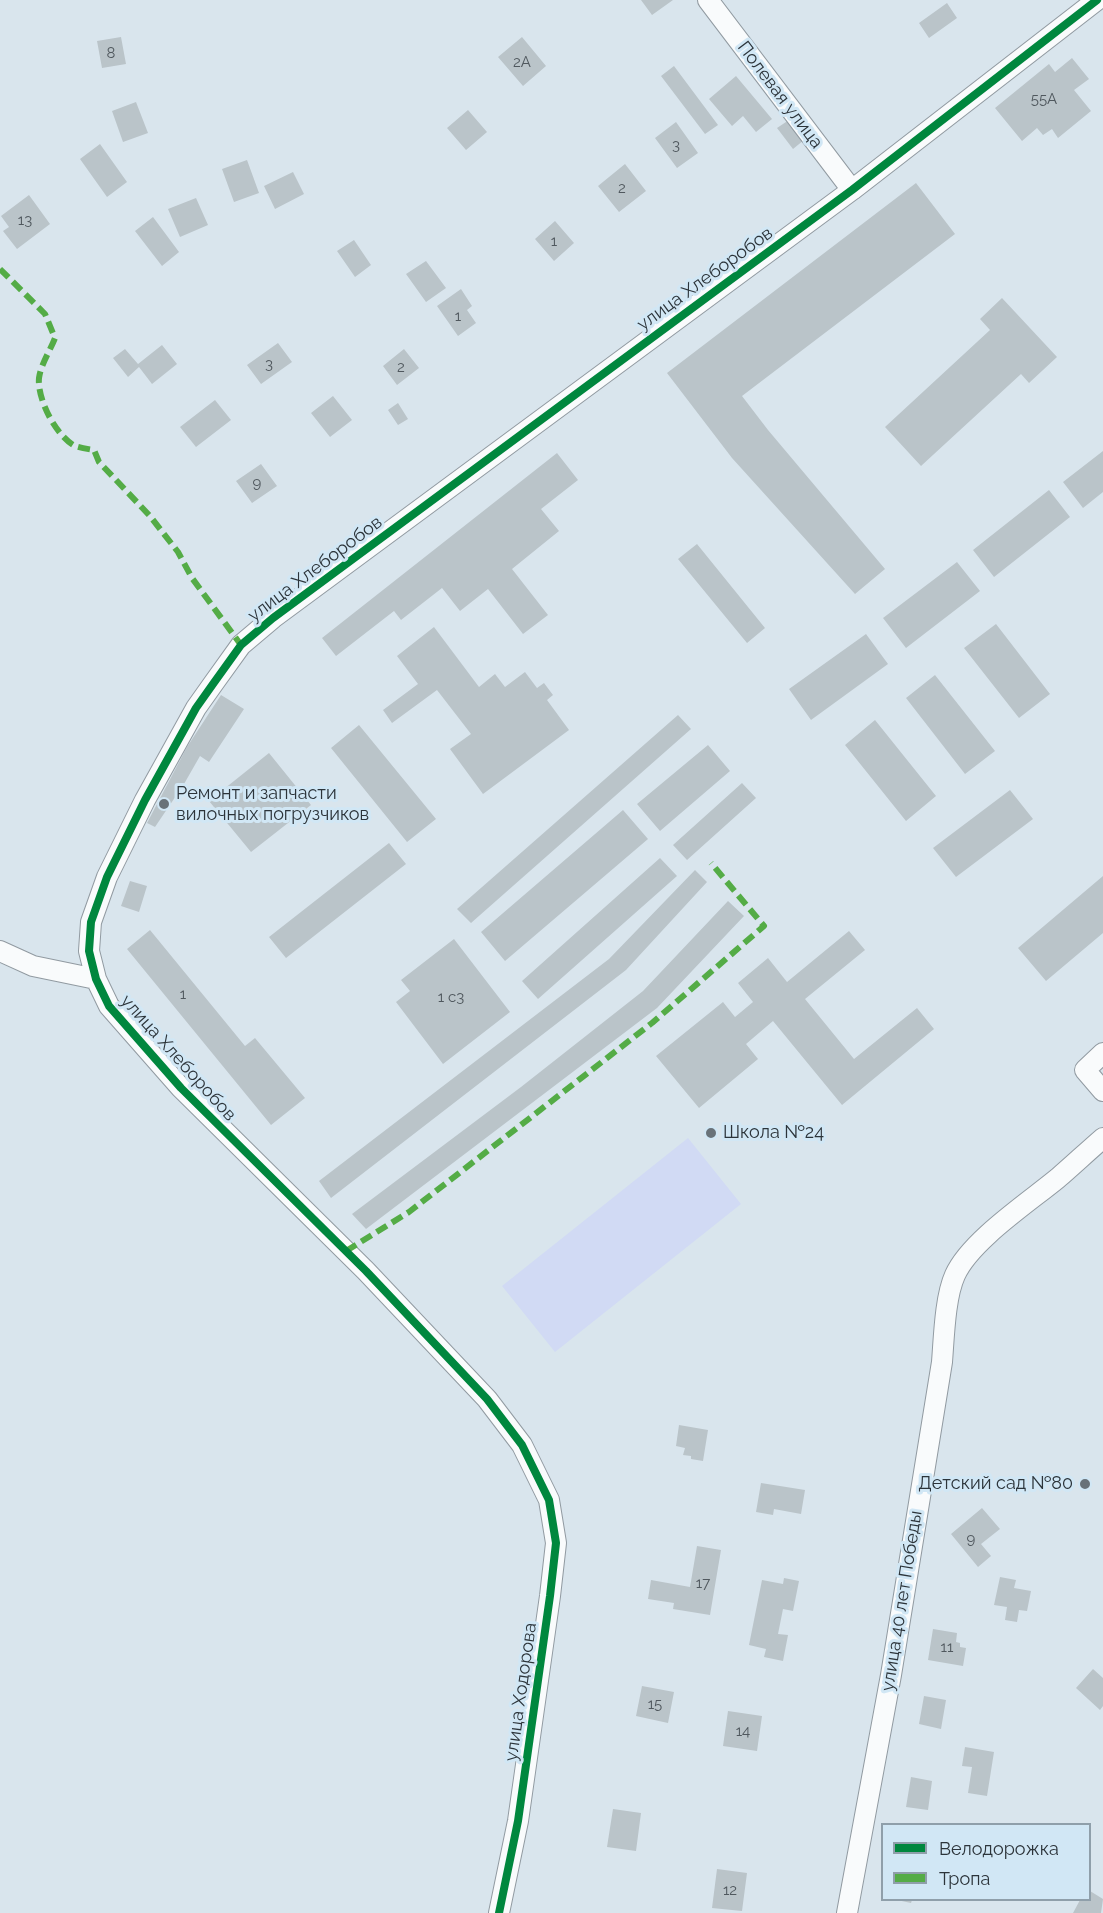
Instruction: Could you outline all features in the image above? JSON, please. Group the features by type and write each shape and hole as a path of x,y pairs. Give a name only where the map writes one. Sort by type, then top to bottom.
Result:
{"street":[{"name":"Полевая улица","path":"708,0 852,190"},
{"name":"улица Хлеборобов","path":"538,1476 522,1445 487,1399 366,1271 181,1088 109,1006 96,979 89,951 91,922 107,877 145,800 196,708 241,645 282,611 852,190 1097,0"},
{"path":"0,951 33,966 96,979"},
{"path":"1103,1053 1084,1070 1103,1091"},
{"name":"улица 40 лет Победы","path":"847,1913 891,1675 942,1362 946,1311 955,1275 972,1251 1005,1220 1103,1138"},
{"name":"улица Ходорова","path":"499,1913 518,1821 556,1543 549,1500 538,1476"}],"shaded area":[{"path":"688,1138 741,1204 555,1352 502,1286"}],"building":[{"path":"641,0 673,0 652,15"},
{"path":"947,3 957,18 929,38 919,23"},
{"path":"121,37 126,64 102,68 97,41"},
{"path":"522,37 546,66 523,86 498,57"},
{"path":"1072,58 1089,79 1074,90 1091,111 1058,138 1052,129 1043,135 1037,128 1022,141 995,108 1049,64 1055,72"},
{"path":"674,66 718,125 705,134 661,76"},
{"path":"736,76 772,119 756,132 743,116 732,126 709,99"},
{"path":"136,102 148,133 123,142 112,111"},
{"path":"468,110 487,132 466,150 447,128"},
{"path":"789,120 804,140 793,149 777,128"},
{"path":"676,122 698,153 677,168 655,138"},
{"path":"100,144 127,182 107,197 80,159"},
{"path":"247,160 259,193 234,202 222,169"},
{"path":"625,164 646,191 619,212 598,186"},
{"path":"293,172 304,194 275,209 264,186"},
{"path":"916,183 955,234 742,396 885,569 855,594 732,458 667,373"},
{"path":"29,195 50,224 17,249 3,231 9,227 1,216"},
{"path":"196,198 208,225 180,237 168,209"},
{"path":"153,217 179,252 162,266 135,231"},
{"path":"555,221 574,243 554,261 535,239"},
{"path":"354,240 371,265 355,277 337,251"},
{"path":"426,261 446,288 426,302 406,274"},
{"path":"461,289 472,306 467,310 476,323 458,336 437,306"},
{"path":"1002,298 1057,357 1029,383 1021,374 921,466 885,427 990,330 980,319"},
{"path":"278,343 292,362 261,384 247,365"},
{"path":"162,345 177,364 152,384 139,367 128,377 113,358 125,349 138,364"},
{"path":"404,349 419,368 397,385 383,366"},
{"path":"333,396 352,420 330,437 311,413"},
{"path":"215,400 231,420 196,447 180,427"},
{"path":"398,403 408,419 398,425 388,410"},
{"path":"1103,451 1103,492 1083,508 1063,482"},
{"path":"557,453 578,480 541,509 559,531 512,569 548,615 523,634 488,589 460,611 442,588 401,620 394,611 336,656 322,638"},
{"path":"261,464 277,486 252,503 236,481"},
{"path":"1049,490 1070,517 994,577 973,550"},
{"path":"697,544 765,628 747,643 678,559"},
{"path":"957,562 980,591 906,648 883,618"},
{"path":"996,624 1050,694 1019,718 964,648"},
{"path":"434,627 479,687 495,674 505,687 525,672 537,688 544,683 553,695 547,700 569,730 483,794 450,749 471,734 437,690 392,723 383,710 418,684 397,656"},
{"path":"866,634 888,664 811,720 789,689"},
{"path":"935,675 995,751 965,774 906,698"},
{"path":"221,695 244,709 209,762 200,756 155,827 147,823 187,747"},
{"path":"678,715 691,729 471,923 457,909"},
{"path":"875,720 936,796 906,821 845,745"},
{"path":"359,725 436,819 407,842 331,748"},
{"path":"708,745 730,771 660,831 637,804"},
{"path":"269,753 311,805 251,852 209,801"},
{"path":"742,783 756,798 687,860 673,845"},
{"path":"1010,790 1033,819 956,877 933,848"},
{"path":"623,810 648,839 505,961 481,932"},
{"path":"389,843 406,864 286,958 269,937"},
{"path":"660,858 677,876 538,999 522,981"},
{"path":"695,870 707,882 626,970 331,1198 319,1181 609,959"},
{"path":"1103,876 1103,933 1046,981 1018,948"},
{"path":"130,881 147,886 139,912 121,906"},
{"path":"728,901 744,916 657,1008 366,1229 352,1214 521,1087 643,991"},
{"path":"150,930 245,1046 255,1038 305,1098 271,1125 127,949"},
{"path":"849,931 865,950 805,999 854,1059 917,1008 934,1029 842,1105 773,1021 746,1044 758,1059 699,1108 656,1056 723,1002 735,1017 753,1002 738,983 768,958 787,982"},
{"path":"454,939 510,1012 443,1064 396,1002 410,991 401,980"},
{"path":"679,1425 708,1430 703,1461 683,1455 685,1448 676,1446"},
{"path":"761,1483 805,1490 801,1514 774,1509 773,1515 756,1512"},
{"path":"982,1508 1000,1529 981,1544 991,1556 978,1567 951,1534"},
{"path":"697,1546 721,1550 710,1615 673,1609 674,1603 648,1599 651,1580 690,1587"},
{"path":"1000,1577 1016,1580 1014,1588 1031,1591 1027,1611 1019,1610 1017,1622 1005,1620 1007,1607 994,1605"},
{"path":"784,1578 799,1581 793,1611 783,1609 778,1634 788,1635 783,1661 764,1657 766,1649 749,1645 762,1580 783,1584"},
{"path":"933,1629 957,1633 956,1642 960,1643 960,1647 966,1648 963,1666 928,1660"},
{"path":"1093,1669 1103,1678 1103,1706 1100,1710 1076,1688"},
{"path":"642,1686 674,1692 668,1723 636,1716"},
{"path":"924,1696 946,1700 941,1729 919,1724"},
{"path":"728,1711 762,1716 757,1751 723,1746"},
{"path":"965,1747 994,1752 987,1796 968,1793 972,1767 962,1766"},
{"path":"911,1777 932,1781 928,1810 906,1807"},
{"path":"613,1809 641,1813 636,1851 607,1847"},
{"path":"717,1869 747,1873 742,1911 712,1908"},
{"path":"1091,1892 1103,1899 1101,1913 1073,1913 1079,1901 1091,1901"}],"marked path":[{"path":"0,269 45,314 55,338 39,378 41,396 55,426 75,446 94,450 99,462 150,516 178,552 192,578 241,645"},
{"path":"346,1251 409,1212 652,1023 764,926 711,863"}],"cycle path":[{"path":"499,1913 518,1821 550,1596 556,1543 549,1500 522,1445 487,1399 366,1271 181,1088 109,1006 96,979 89,951 91,922 107,877 145,800 196,708 241,645 273,618 852,190 1097,0"}],"place":[{"name":"Ремонт и запчасти вилочных погрузчиков","path":"164,804"},
{"name":"Школа №24","path":"711,1133"},
{"name":"Детский сад №80","path":"1085,1484"}]}
